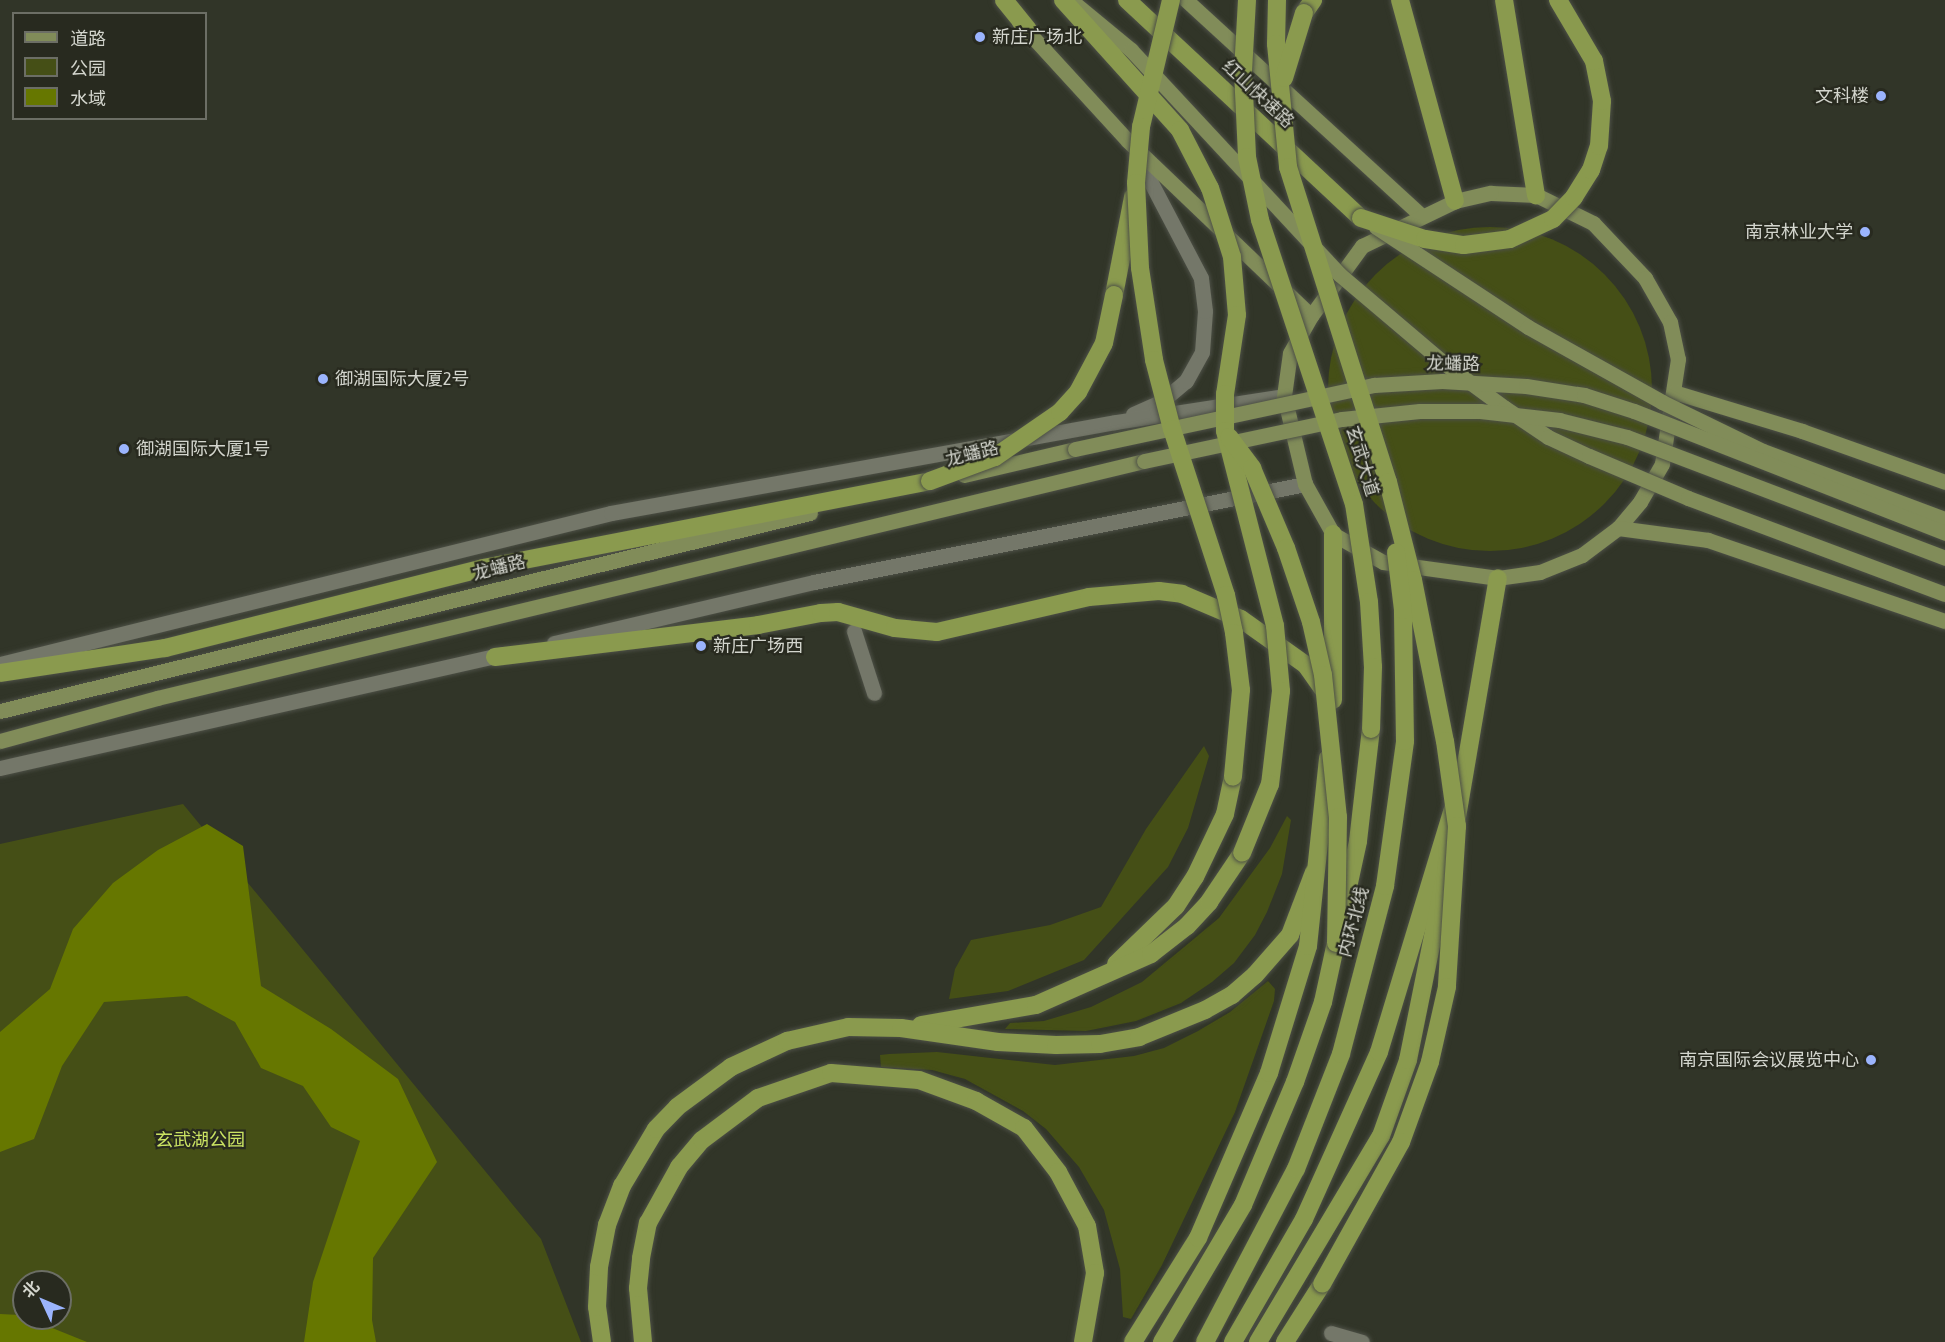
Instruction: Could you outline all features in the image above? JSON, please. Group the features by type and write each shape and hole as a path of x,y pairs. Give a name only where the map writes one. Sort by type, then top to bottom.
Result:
{"highway":[{"path":"1004,0 1028,30"},
{"path":"901,1028 1036,1005 1151,954 1187,926 1226,882 1258,818 1276,753 1280,665 1275,626 1225,431 1237,287 1219,212 1180,130 1063,0"},
{"name":"红山快速路","path":"1127,0 1361,218"},
{"path":"0,673 165,648 483,568 930,481 994,457 1060,412 1078,392 1104,343 1136,183 1141,126 1171,0"},
{"name":"玄武大道","path":"1247,0 1243,71 1247,157 1264,230 1354,504 1365,561 1373,667 1371,729 1358,841 1336,943"},
{"name":"玄武大道","path":"1278,0 1280,101 1288,167 1388,482"},
{"path":"1280,101 1290,50 1313,0"},
{"path":"1400,0 1455,201"},
{"path":"1504,0 1536,195"},
{"path":"1361,218 1425,239 1464,244 1510,238 1553,219 1574,197 1591,170 1599,146 1602,101 1594,61 1558,0"},
{"path":"1104,976 1176,906 1209,853 1225,814 1238,750 1238,662 1226,595 1185,473 1154,360 1140,268 1136,183"},
{"path":"1225,431 1252,468 1286,548 1311,622 1331,735 1338,817 1336,943"},
{"path":"1286,1342 1382,1182 1412,1114 1442,1019 1449,964 1455,815 1425,635 1388,482"},
{"name":"内环北线","path":"1205,1342 1296,1169 1341,1054 1385,886 1406,741 1403,610 1388,482"},
{"path":"1133,1342 1198,1238 1269,1073 1308,946 1314,872 1333,716 1333,534"},
{"path":"1258,1342 1381,1136 1408,1060 1470,753 1498,578"},
{"path":"495,657 758,625 820,613 838,612 895,628 937,632 1089,597 1159,591 1182,594 1222,609 1306,665 1324,686 1333,716"},
{"path":"1233,1342 1304,1219 1379,1052 1470,753"},
{"path":"602,1342 597,1307 608,1225 636,1159 677,1107 731,1067 787,1041 848,1027 901,1028 998,1042 1056,1045 1100,1044 1173,1026 1232,995 1276,954 1290,935 1314,872"},
{"name":"内环北线","path":"1162,1342 1243,1205 1295,1082 1323,1002 1336,943"},
{"path":"643,1342 638,1288 648,1223 679,1167 702,1140 758,1098 831,1073 919,1080 976,1101 1024,1128 1058,1172 1087,1226 1095,1273 1083,1342"}],"main road":[{"path":"998,0 1128,141 1311,316"},
{"path":"1071,0 1131,50 1339,274 1445,364 1548,437 1600,461 1945,594"},
{"path":"1186,0 1422,216"},
{"path":"1491,193 1536,195 1593,223 1644,278 1670,322 1677,359 1662,464 1640,502 1618,528 1582,555 1540,572 1498,578 1383,562 1333,534 1305,484 1284,396 1290,353 1311,316 1362,246 1455,201 1491,193"},
{"path":"1361,218 1528,327 1662,402 1763,451 1945,519"},
{"name":"龙蟠路","path":"0,711 1075,449 1374,385 1442,381 1526,386 1584,395 1634,411 1945,533"},
{"path":"1674,392 1802,431 1945,482"},
{"path":"0,741 157,698 1144,461 1342,419 1420,411 1480,411 1559,420 1627,437 1945,558"},
{"path":"1618,528 1708,540 1945,621"}],"street":[{"path":"1116,422 1162,401 1186,381 1202,352 1205,311 1201,278 1128,141"},
{"path":"1116,422 1284,396"},
{"name":"龙蟠路","path":"0,664 611,513 1116,422"},
{"path":"0,768 495,657 814,582 1305,484"},
{"path":"854,631 874,693"},
{"path":"1331,1333 1362,1342"}],"green space":[{"path":"1490,227 1522,230 1552,239 1580,254 1605,274 1625,299 1640,327 1649,357 1652,389 1649,421 1640,451 1625,479 1605,504 1580,524 1552,539 1522,548 1490,551 1458,548 1428,539 1400,524 1375,504 1355,479 1340,451 1331,421 1328,389 1331,357 1340,327 1355,299 1375,274 1400,254 1428,239 1458,230"},
{"path":"1204,746 1209,756 1188,828 1168,867 1084,960 1008,991 949,999 955,969 971,940 1050,925 1101,907 1146,829"},
{"name":"玄武湖公园","path":"183,804 541,1239 581,1342 0,1342 0,844"},
{"path":"1287,816 1291,820 1282,874 1267,912 1255,935 1234,963 1212,982 1181,1003 1136,1021 1086,1031 1005,1029 1010,1023 1044,1021 1091,1007 1142,982 1219,918 1270,848"},
{"path":"1268,981 1275,989 1274,1001 1235,1112 1162,1265 1131,1319 1123,1317 1120,1269 1104,1210 1079,1167 1046,1129 1023,1111 965,1079 932,1070 881,1067 880,1055 889,1054 937,1052 1055,1065 1134,1056 1164,1048 1198,1031 1230,1012"}],"water":[{"path":"207,824 243,846 261,986 331,1029 398,1079 437,1162 373,1258 372,1320 376,1342 304,1342 313,1282 360,1141 331,1127 303,1086 261,1068 235,1022 187,996 104,1002 62,1066 34,1139 0,1152 0,1032 50,989 73,929 113,883 158,850"},
{"path":"0,1314 12,1315 12,1330 57,1330 87,1342 0,1342"}],"place":[{"name":"新庄广场北","path":"980,37"},
{"name":"文科楼","path":"1881,96"},
{"name":"南京林业大学","path":"1865,232"},
{"name":"御湖国际大厦2号","path":"323,379"},
{"name":"御湖国际大厦1号","path":"124,449"},
{"name":"新庄广场西","path":"701,646"},
{"name":"南京国际会议展览中心","path":"1871,1060"}]}
